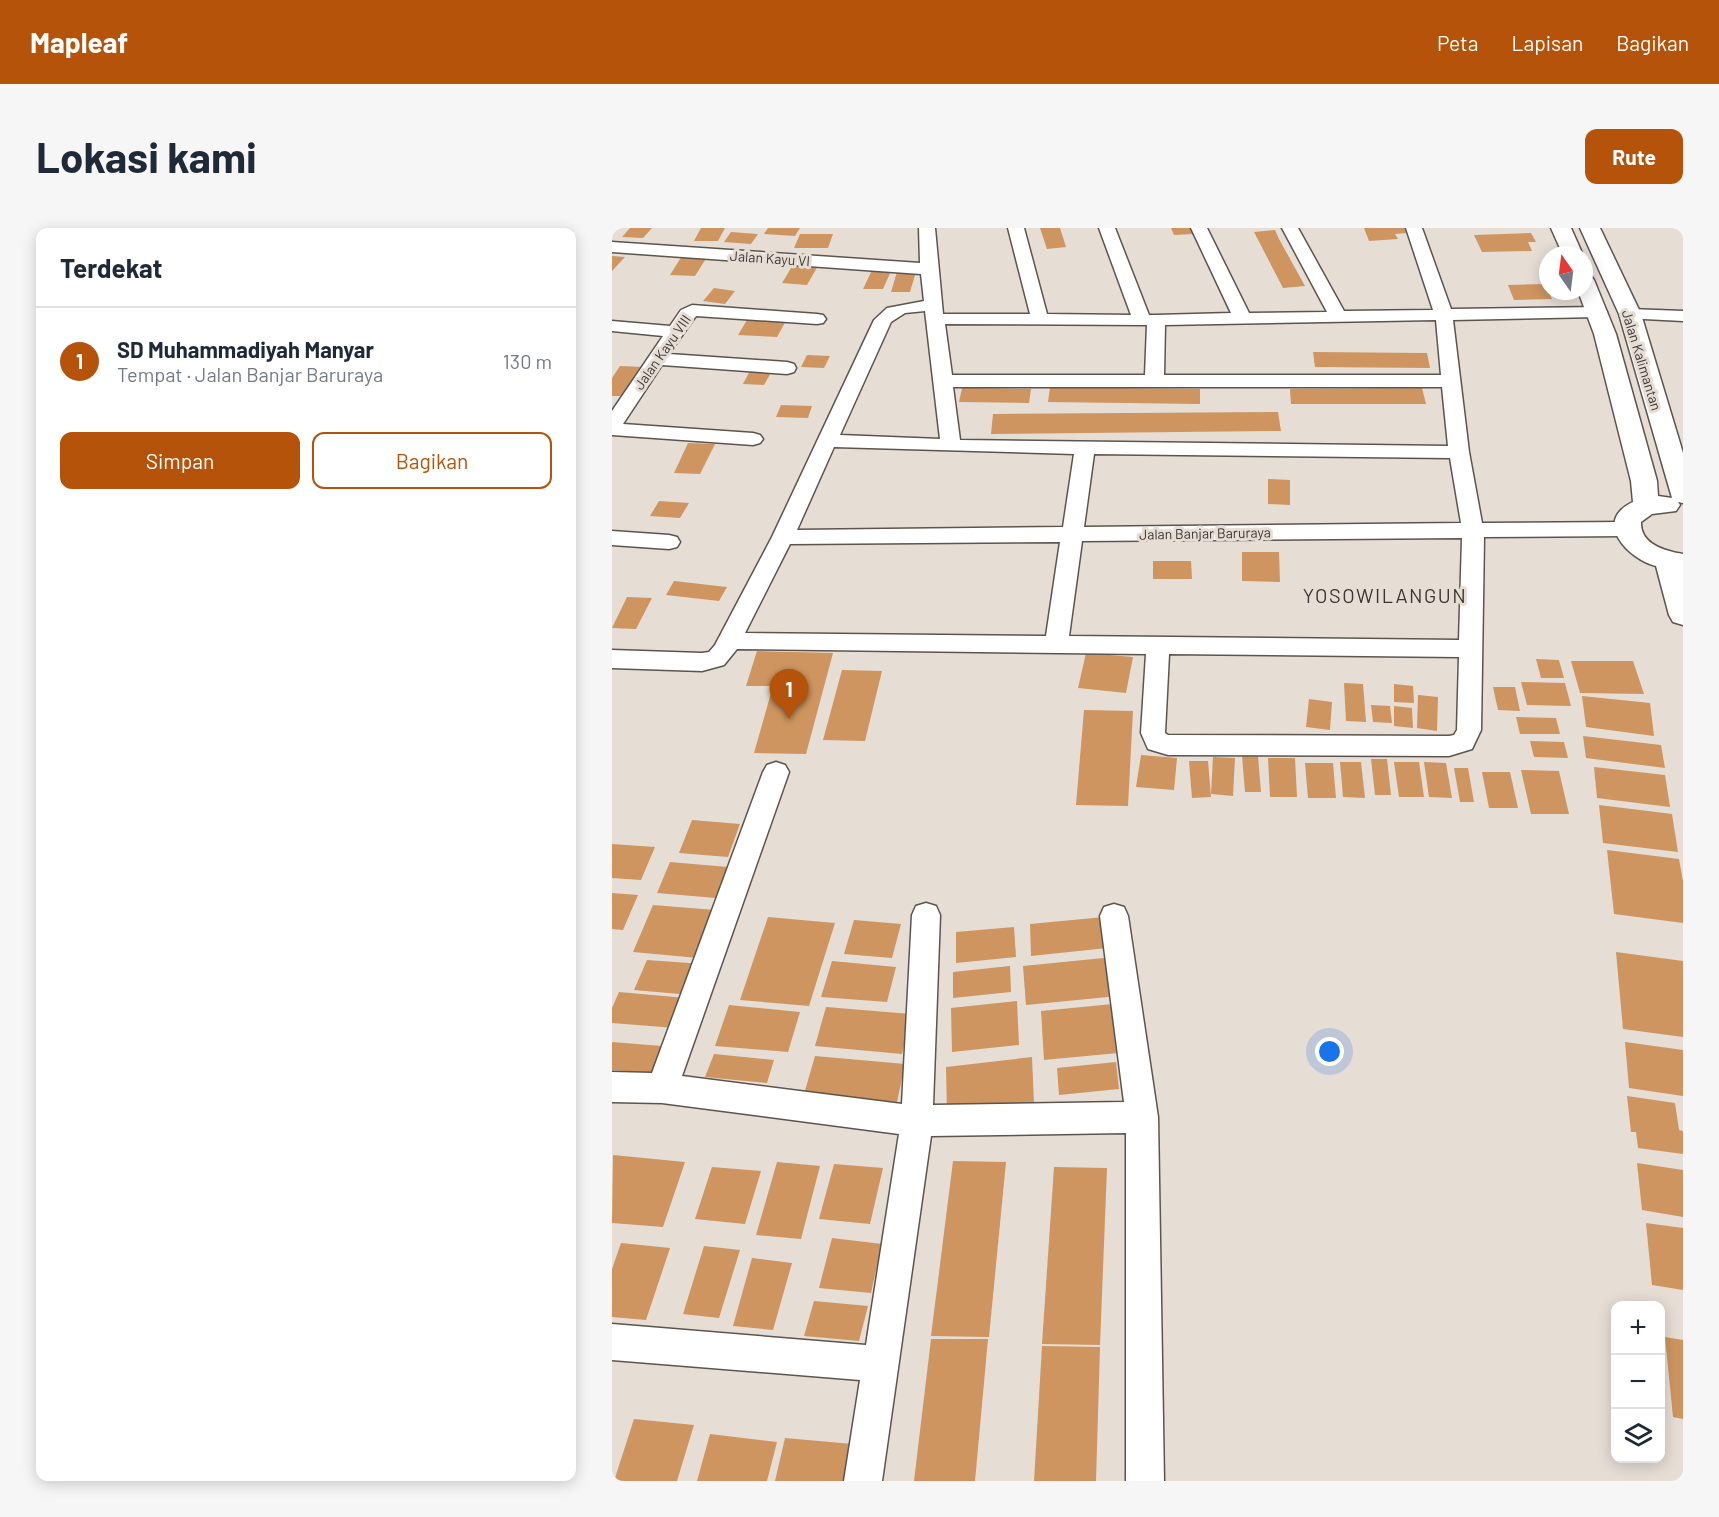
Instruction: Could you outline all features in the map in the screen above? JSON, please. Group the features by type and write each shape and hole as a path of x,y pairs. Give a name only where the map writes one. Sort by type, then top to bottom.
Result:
{"main road":[{"path":"1561,228 1569,246"},
{"name":"Jalan Kalimantan","path":"1590,228 1630,314 1683,495"},
{"name":"Jalan Kalimantan","path":"1593,300 1644,481 1646,506"},
{"path":"1683,508 1661,504 1646,506 1634,511 1628,519 1627,529 1631,539 1641,548 1676,562 1683,615"}],"street":[{"path":"927,228 929,268 951,446"},
{"path":"1016,228 1040,320"},
{"path":"1107,228 1149,320 1154,381"},
{"path":"1199,228 1243,319"},
{"path":"1290,228 1339,318"},
{"path":"1158,646 1153,733 1157,742 1168,745 1449,746 1463,742 1469,729 1473,530 1459,452 1444,316 1414,228"},
{"name":"Jalan Kayu VI","path":"612,247 929,268"},
{"name":"Jalan Kayu VIII","path":"614,420 674,332 692,310 817,319"},
{"path":"612,659 702,662 716,658 730,641 783,537 887,313 936,312 1040,320 1149,320 1598,312"},
{"path":"1630,314 1683,316"},
{"path":"612,326 674,332"},
{"path":"656,359 787,368"},
{"path":"943,381 1452,381"},
{"path":"614,420 753,439"},
{"path":"827,441 951,446 1459,452"},
{"path":"1056,645 1085,447"},
{"name":"Jalan Banjar Baruraya","path":"783,537 1627,529"},
{"path":"612,538 669,542"},
{"path":"730,641 1469,649"},
{"path":"662,1088 776,772"},
{"path":"863,1481 917,1121 926,915"},
{"path":"1114,916 1142,1117 1145,1481"},
{"path":"612,1087 662,1088 917,1121 1142,1117"},
{"path":"612,1342 881,1364"}],"building":[{"path":"630,228 652,228 643,238 622,237"},
{"path":"701,228 725,228 718,241 694,241"},
{"path":"768,228 800,228 795,236 764,234"},
{"path":"1040,228 1060,228 1066,247 1047,249"},
{"path":"1171,228 1191,228 1193,234 1174,235"},
{"path":"1364,228 1405,228 1407,233 1395,234 1398,239 1369,241"},
{"path":"1275,230 1305,286 1283,288 1254,232"},
{"path":"731,232 758,234 751,244 724,242"},
{"path":"1531,233 1536,242 1528,242 1532,251 1482,252 1474,235"},
{"path":"800,234 833,234 828,248 794,248"},
{"path":"612,256 625,257 612,271"},
{"path":"682,256 707,257 695,276 670,275"},
{"path":"794,263 819,264 807,285 782,283"},
{"path":"872,270 891,271 883,289 863,289"},
{"path":"897,272 916,272 910,292 891,292"},
{"path":"1539,284 1539,299 1514,300 1508,285"},
{"path":"714,288 735,291 725,304 703,301"},
{"path":"750,315 788,317 777,337 738,335"},
{"path":"1313,352 1427,353 1430,368 1315,367"},
{"path":"807,355 830,356 824,368 801,367"},
{"path":"620,366 643,367 625,396 612,396 612,378"},
{"path":"752,367 773,369 764,385 743,384"},
{"path":"1050,387 1200,389 1200,404 1048,402"},
{"path":"962,388 1031,389 1029,403 959,402"},
{"path":"1422,388 1426,404 1291,404 1290,389"},
{"path":"781,405 812,406 808,418 776,417"},
{"path":"1278,412 1281,431 991,434 993,414"},
{"path":"688,443 715,444 700,474 674,473"},
{"path":"1268,479 1290,480 1290,505 1268,504"},
{"path":"659,501 689,503 680,518 650,516"},
{"path":"1242,552 1279,552 1280,582 1242,581"},
{"path":"1153,561 1191,561 1192,579 1153,579"},
{"path":"674,581 727,587 719,601 666,595"},
{"path":"627,597 652,598 636,629 612,628"},
{"path":"757,651 833,653 806,754 754,753 773,686 746,686"},
{"path":"1086,653 1133,657 1126,693 1078,688"},
{"path":"1536,659 1559,660 1564,678 1541,678"},
{"path":"1571,661 1633,661 1644,694 1580,693"},
{"path":"842,670 882,671 865,741 823,740"},
{"path":"1521,682 1565,683 1571,706 1527,705"},
{"path":"1344,683 1363,684 1366,722 1346,721"},
{"path":"1394,684 1413,686 1414,703 1394,702"},
{"path":"1493,687 1515,687 1520,711 1498,710"},
{"path":"1418,695 1438,697 1437,731 1417,728"},
{"path":"1582,696 1650,703 1654,736 1586,727"},
{"path":"1309,699 1332,702 1330,730 1306,727"},
{"path":"1371,705 1390,706 1392,723 1373,722"},
{"path":"1394,706 1412,708 1413,728 1394,726"},
{"path":"1084,710 1133,711 1128,806 1076,805"},
{"path":"1516,717 1556,718 1560,734 1520,734"},
{"path":"1583,736 1661,745 1665,768 1586,758"},
{"path":"1530,741 1564,742 1568,758 1534,757"},
{"path":"1141,755 1177,758 1174,790 1136,787"},
{"path":"1242,756 1258,756 1261,792 1245,792"},
{"path":"1213,757 1235,758 1233,796 1211,794"},
{"path":"1268,758 1295,758 1297,797 1270,797"},
{"path":"1371,759 1387,759 1391,795 1375,795"},
{"path":"1189,761 1208,761 1211,797 1192,798"},
{"path":"1340,762 1361,762 1365,798 1343,797"},
{"path":"1394,762 1419,762 1424,797 1399,797"},
{"path":"1424,762 1446,763 1452,798 1429,797"},
{"path":"1305,763 1333,763 1336,798 1308,798"},
{"path":"1594,767 1665,775 1670,807 1597,798"},
{"path":"1454,768 1468,768 1474,802 1460,802"},
{"path":"1521,770 1559,771 1569,814 1531,814"},
{"path":"1482,772 1510,772 1518,808 1489,808"},
{"path":"1599,805 1672,814 1678,852 1603,843"},
{"path":"692,820 740,824 728,857 679,853"},
{"path":"612,844 655,847 641,880 612,878"},
{"path":"1607,850 1679,859 1683,881 1683,923 1614,914"},
{"path":"670,862 728,867 716,898 657,893"},
{"path":"612,893 638,895 623,930 612,929"},
{"path":"653,905 715,910 698,958 633,952"},
{"path":"768,917 835,923 809,1006 740,1000"},
{"path":"1104,917 1107,948 1031,956 1030,924"},
{"path":"854,920 901,924 892,958 844,954"},
{"path":"1014,927 1016,957 956,963 956,932"},
{"path":"1616,952 1683,961 1683,1037 1623,1029"},
{"path":"1114,957 1118,996 1026,1005 1023,966"},
{"path":"647,960 703,964 691,995 634,990"},
{"path":"832,961 896,967 887,1002 821,997"},
{"path":"1010,966 1011,992 953,998 953,972"},
{"path":"619,992 686,998 675,1028 612,1023 612,1008"},
{"path":"1017,1001 1019,1045 952,1052 951,1008"},
{"path":"1113,1004 1118,1053 1044,1060 1041,1011"},
{"path":"729,1005 800,1012 788,1052 715,1046"},
{"path":"826,1007 911,1014 902,1054 815,1046"},
{"path":"612,1042 662,1046 652,1073 612,1070"},
{"path":"1625,1042 1683,1050 1683,1096 1629,1088"},
{"path":"714,1054 774,1060 767,1083 705,1077"},
{"path":"815,1056 905,1064 897,1102 804,1094"},
{"path":"1032,1057 1034,1104 947,1114 946,1067"},
{"path":"1116,1062 1119,1089 1059,1095 1057,1068"},
{"path":"1627,1096 1675,1103 1679,1130 1683,1131 1683,1154 1638,1148 1636,1132 1631,1132"},
{"path":"613,1155 685,1162 663,1227 612,1223"},
{"path":"953,1161 1006,1162 989,1337 931,1336"},
{"path":"777,1162 820,1166 801,1239 756,1235"},
{"path":"1637,1163 1683,1170 1683,1217 1642,1210"},
{"path":"834,1164 883,1168 870,1224 819,1219"},
{"path":"712,1167 761,1171 745,1224 695,1219"},
{"path":"1054,1167 1107,1168 1100,1345 1042,1344"},
{"path":"1646,1223 1683,1228 1683,1290 1652,1285"},
{"path":"832,1238 882,1244 871,1293 819,1288"},
{"path":"621,1243 670,1248 646,1320 612,1317 612,1269"},
{"path":"704,1246 740,1250 719,1318 683,1314"},
{"path":"752,1258 792,1263 773,1330 733,1326"},
{"path":"814,1301 868,1306 859,1341 804,1336"},
{"path":"1665,1337 1683,1340 1683,1419 1673,1417"},
{"path":"931,1339 988,1339 975,1481 914,1481"},
{"path":"1042,1346 1100,1347 1096,1481 1034,1481"},
{"path":"634,1419 694,1425 677,1481 614,1481"},
{"path":"710,1434 777,1442 767,1481 697,1481"},
{"path":"785,1438 853,1444 845,1481 775,1481"}],"place":[{"name":"SD Muhammadiyah Manyar","path":"789,719"}],"district":[{"name":"YOSOWILANGUN","path":"1385,595"}]}
